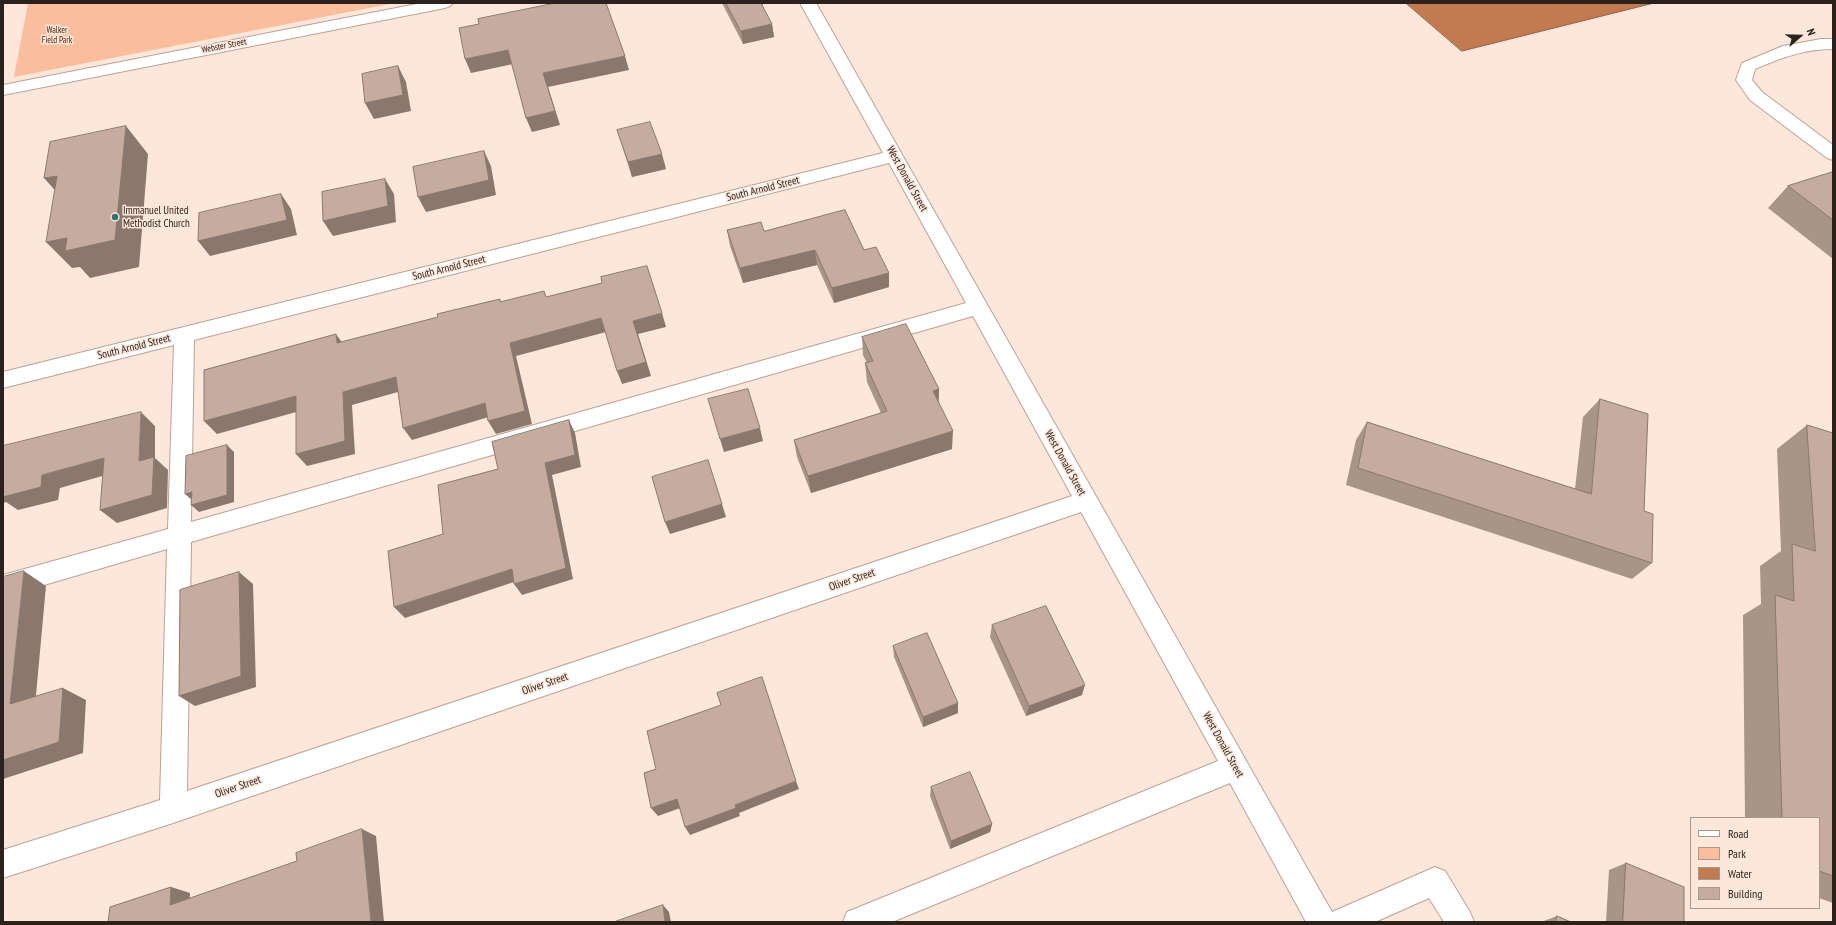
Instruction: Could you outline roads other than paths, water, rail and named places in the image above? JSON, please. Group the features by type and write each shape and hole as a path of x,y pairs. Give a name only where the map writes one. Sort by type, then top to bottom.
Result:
{"street":[{"name":"Webster Street","path":"3,90 445,3"},
{"name":"West Donald Street","path":"808,3 1322,922"},
{"path":"1833,44 1793,47 1748,66 1744,80 1756,96 1833,154"},
{"name":"South Arnold Street","path":"3,380 894,156"},
{"path":"3,586 978,307"},
{"path":"173,809 184,335"},
{"name":"Oliver Street","path":"3,864 173,809 1086,501"},
{"path":"857,922 1236,767"},
{"path":"1342,922 1435,881 1460,922"}],"water":[{"path":"1406,3 1654,3 1462,51"}],"place":[{"name":"Immanuel United Methodist Church","path":"115,217"}],"park label":[{"name":"Walker Field Park","path":"57,36"}]}
